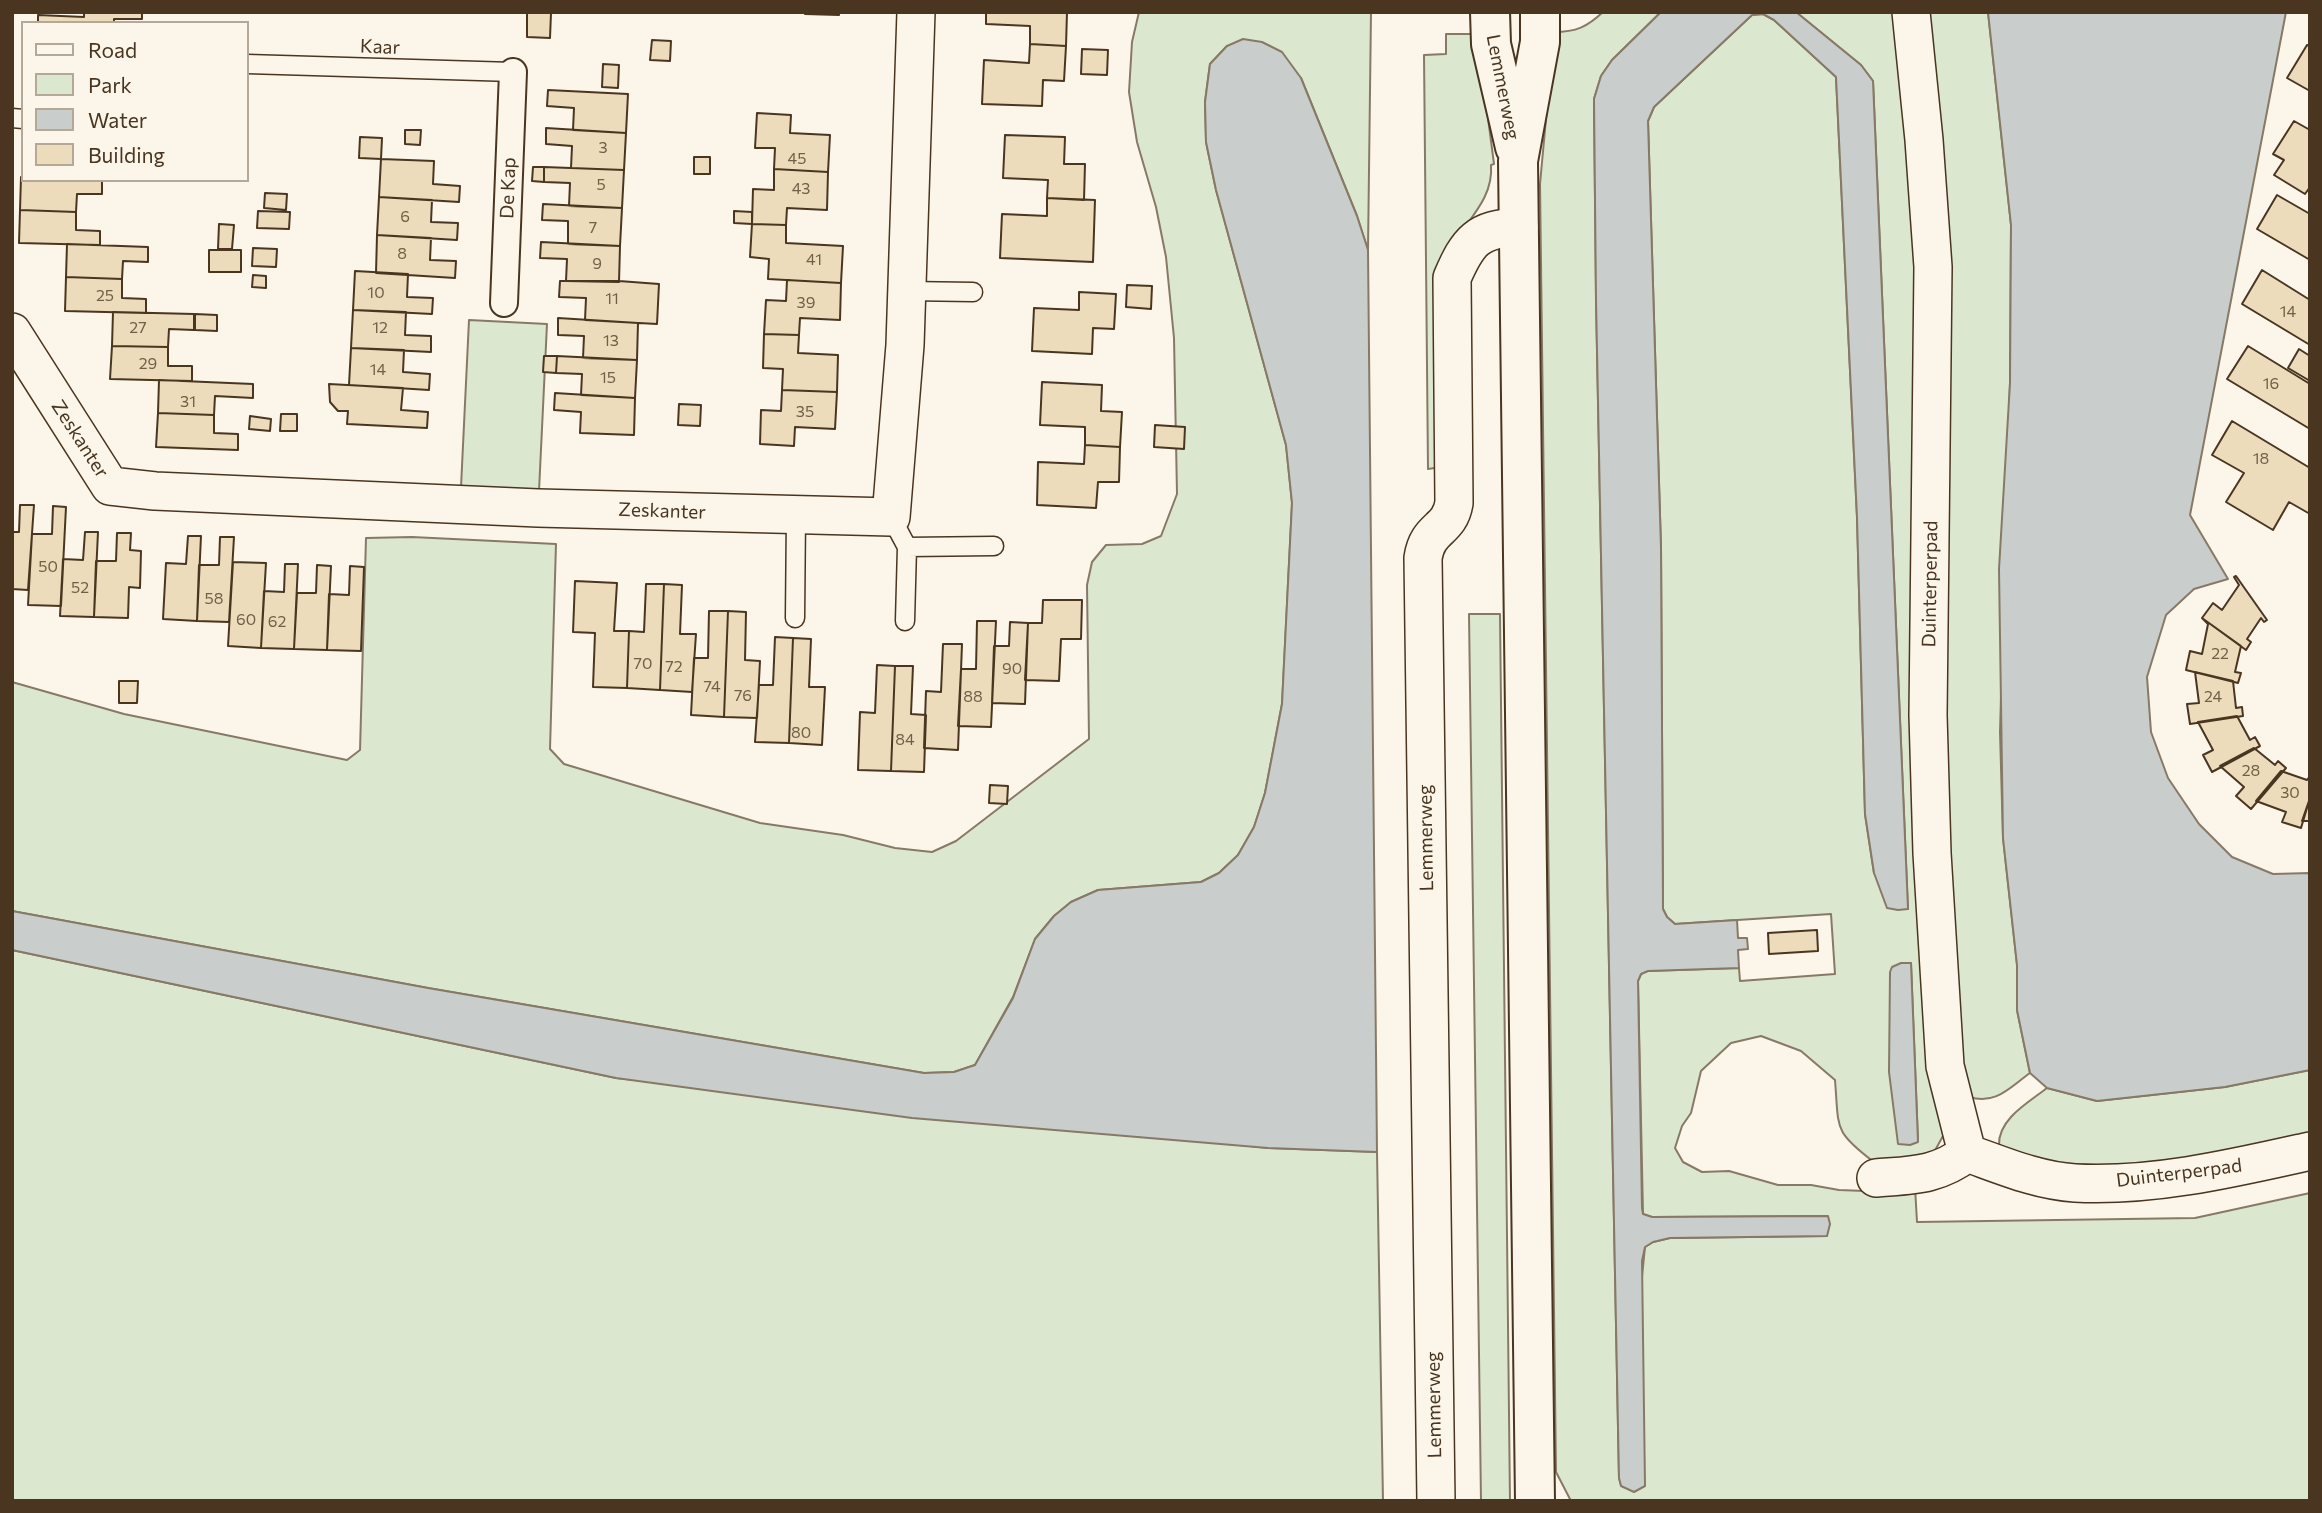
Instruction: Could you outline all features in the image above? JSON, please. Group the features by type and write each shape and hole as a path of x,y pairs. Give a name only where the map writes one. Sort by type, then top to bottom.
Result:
{"main road":[{"name":"Lemmerweg","path":"1490,12 1491,44 1518,161"},
{"name":"Lemmerweg","path":"1535,1501 1518,161 1540,42 1540,12"}],"street":[{"path":"899,532 916,12"},
{"name":"Duinterperpad","path":"1911,12 1933,267 1927,715 1932,839 1944,1057 1967,1153 2012,1169 2074,1183 2137,1182 2310,1151"},
{"name":"De Kap","path":"504,303 513,72"},
{"name":"Lemmerweg","path":"1436,1501 1423,558 1428,538 1449,519 1454,503 1452,278 1463,254 1482,235 1496,228 1519,227"},
{"name":"Zeskanter","path":"12,332 110,486 155,491 446,504 796,515 899,532"},
{"path":"1876,1178 1930,1173 1955,1162 1967,1153"}],"lane":[{"name":"Kaar","path":"248,64 513,72"},
{"path":"906,291 973,292"},
{"path":"795,618 796,515"},
{"path":"905,621 899,532 994,546"}],"green space":[{"path":"1139,12 1371,12 1368,250 1301,78 1227,46 1210,64 1205,102 1206,142 1216,190 1286,445 1292,503 1282,704 1265,793 1254,827 1238,855 1219,873 1201,882 1098,890 1071,902 1054,916 1035,939 1013,997 975,1065 954,1072 924,1073 428,988 12,911 12,682 124,714 347,760 360,750 366,538 412,537 556,544 550,749 564,764 760,823 843,835 895,848 932,852 956,841 1089,739 1087,585 1092,562 1106,545 1142,544 1161,536 1177,494 1174,338 1166,257 1156,207 1137,142 1129,92 1132,42"},
{"path":"1603,12 1661,12 1612,60 1601,76 1594,99 1621,1485 1645,1247 1670,1238 1827,1236 1827,1216 1652,1217 1643,1214 1638,981 1641,974 1647,971 1739,968 1740,981 1835,974 1831,914 1675,924 1663,909 1661,548 1648,121 1654,107 1752,15 1763,14 1774,20 1836,77 1857,517 1865,814 1874,873 1908,909 1873,81 1861,65 1796,12 1902,12 1915,140 1943,1136 1933,1154 1874,1162 1851,1143 1841,1128 1835,1080 1801,1051 1761,1036 1731,1043 1701,1071 1691,1113 1682,1126 1675,1148 1683,1162 1702,1172 1729,1171 1778,1185 1811,1185 1865,1191 1915,1187 1917,1222 2195,1218 2310,1193 2310,1501 1571,1501 1556,1472 1540,184 1554,32 1575,30","holes":["1901,963 1911,963 1918,1141"]},
{"path":"1922,12 1988,12 2011,225 2010,383 2000,732 2003,838 2017,965 2017,1010 2030,1073 2002,1094 1987,1099 1969,1097 1956,1064"},
{"path":"1446,34 1477,34 1494,164 1491,165 1490,183 1484,198 1465,227 1441,467 1428,469 1424,55 1446,54"},
{"path":"469,320 547,324 539,491 461,487"},
{"path":"1469,614 1500,614 1510,1501 1481,1501"},
{"path":"12,950 616,1078 1268,1148 1377,1152 1383,1501 12,1501"},
{"path":"2310,1070 2310,1142 2209,1163 2040,1167 1999,1145 2000,1136 2009,1119 2047,1088 2097,1101 2225,1087"}],"water":[{"path":"1661,12 1796,12 1861,65 1873,81 1908,909 1887,908 1874,873 1865,814 1857,517 1836,77 1774,20 1763,14 1752,15 1654,107 1648,121 1661,548 1663,909 1675,924 1737,920 1738,938 1747,938 1748,949 1738,950 1739,968 1648,971 1641,974 1638,981 1642,1208 1643,1214 1652,1217 1828,1216 1830,1224 1827,1236 1670,1238 1645,1247 1642,1261 1645,1486 1634,1492 1621,1486 1619,1478 1594,99 1601,76 1612,60"},
{"path":"1988,12 2286,12 2190,515 2228,579 2194,589 2166,615 2147,677 2151,732 2168,778 2199,824 2232,857 2273,874 2310,873 2310,1070 2225,1087 2097,1101 2047,1088 2030,1073 2017,1010 2017,965 2003,838 1999,569 2010,383 2011,225"},
{"path":"1243,39 1262,42 1282,52 1301,78 1368,250 1377,1152 1268,1148 912,1118 616,1078 12,950 12,911 428,988 924,1073 954,1072 975,1065 1013,998 1035,939 1054,916 1071,902 1098,890 1201,882 1219,873 1238,855 1254,827 1265,793 1282,704 1292,503 1286,445 1216,190 1206,142 1205,102 1210,64 1227,46"},
{"path":"1911,963 1918,1142 1910,1145 1898,1144 1889,1072 1890,972 1892,967"}],"building":[{"path":"84,12 142,12 142,19 38,21 38,15 84,17"},
{"path":"527,12 551,13 550,38 527,37"},
{"path":"839,12 839,15 805,14"},
{"path":"986,12 1067,12 1066,46 1030,44 1030,26 986,24"},
{"path":"652,40 671,41 670,61 650,60"},
{"path":"1030,44 1066,46 1064,81 1043,80 1042,106 982,104 984,60 1029,63"},
{"path":"2307,45 2310,46 2310,91 2287,78"},
{"path":"1082,49 1108,50 1107,75 1081,74"},
{"path":"603,64 619,65 618,88 602,87"},
{"path":"548,90 628,94 626,133 573,130 574,108 547,106"},
{"path":"757,113 791,115 790,133 830,135 828,172 774,169 775,148 755,148"},
{"path":"2294,121 2310,130 2310,187 2305,194 2274,175 2284,160 2273,154"},
{"path":"546,128 626,133 624,170 571,168 572,146 546,144"},
{"path":"405,130 421,130 420,145 405,144"},
{"path":"1005,135 1065,137 1064,164 1085,164 1084,200 1047,198 1048,180 1003,178"},
{"path":"360,137 382,138 381,159 359,158"},
{"path":"694,157 710,157 710,174 694,174"},
{"path":"381,159 434,161 433,184 460,186 459,202 379,197"},
{"path":"533,167 544,167 544,182 532,181"},
{"path":"544,167 624,170 622,208 569,206 570,183 544,182"},
{"path":"774,169 828,172 827,210 787,208 786,225 752,224 753,189 774,190"},
{"path":"21,177 21,182 102,182 102,194 77,194 76,212 20,210"},
{"path":"265,193 287,194 286,210 264,208"},
{"path":"2277,195 2310,214 2310,260 2257,229"},
{"path":"379,197 432,200 431,222 458,223 457,240 377,235"},
{"path":"1047,198 1095,200 1093,262 1000,258 1002,214 1047,216"},
{"path":"543,204 622,208 620,246 568,244 568,221 542,220"},
{"path":"20,210 76,212 76,230 100,231 100,245 19,243"},
{"path":"258,211 290,212 289,229 257,228"},
{"path":"734,211 752,212 752,224 734,223"},
{"path":"219,224 234,225 232,249 218,249"},
{"path":"752,224 786,225 786,243 843,246 841,283 768,279 769,259 750,257"},
{"path":"377,235 431,238 430,260 456,261 455,278 376,273"},
{"path":"541,242 620,246 619,282 566,281 567,259 540,258"},
{"path":"67,244 148,247 148,262 123,261 122,279 66,277"},
{"path":"253,248 277,249 276,267 252,266"},
{"path":"209,250 241,250 241,272 209,272"},
{"path":"2262,270 2310,300 2310,345 2242,304"},
{"path":"355,271 408,274 407,297 433,298 432,314 353,310"},
{"path":"253,275 266,276 266,288 252,287"},
{"path":"66,277 122,279 122,298 146,299 146,313 65,311"},
{"path":"787,280 841,283 840,320 800,318 799,335 764,334 766,300 786,301"},
{"path":"560,281 659,284 657,324 585,320 586,298 559,297"},
{"path":"1127,285 1152,286 1151,309 1126,307"},
{"path":"1079,292 1116,294 1114,329 1093,328 1092,354 1032,351 1034,308 1079,310"},
{"path":"353,310 406,312 405,335 431,336 431,352 351,348"},
{"path":"113,312 194,314 194,330 169,329 168,347 112,346"},
{"path":"195,314 217,315 217,331 195,330"},
{"path":"558,318 638,323 637,360 583,358 584,336 558,335"},
{"path":"764,334 799,335 798,353 838,355 837,392 782,390 783,369 763,368"},
{"path":"112,346 168,347 168,366 192,366 192,381 110,379"},
{"path":"2248,346 2310,384 2310,429 2227,379"},
{"path":"351,348 404,350 403,372 430,374 429,390 349,385"},
{"path":"2299,349 2310,356 2310,381 2288,368"},
{"path":"544,356 557,356 556,373 543,372"},
{"path":"557,356 637,360 635,398 581,395 582,374 556,373"},
{"path":"159,380 253,384 253,398 215,396 214,415 158,413"},
{"path":"1042,382 1102,385 1101,411 1122,412 1120,447 1085,445 1085,427 1040,425"},
{"path":"329,384 403,388 401,410 428,412 427,428 347,424 348,411 338,411 330,402"},
{"path":"782,390 837,392 835,429 795,427 794,446 760,444 761,410 781,411"},
{"path":"555,393 635,398 634,435 580,433 581,412 554,410"},
{"path":"679,404 701,405 700,426 678,425"},
{"path":"158,413 214,415 214,433 238,434 238,450 156,447"},
{"path":"281,414 297,414 297,431 280,431"},
{"path":"250,416 271,419 270,431 249,429"},
{"path":"2232,421 2310,468 2310,514 2289,502 2273,530 2226,502 2244,473 2212,455"},
{"path":"1155,425 1185,427 1184,449 1154,447"},
{"path":"1085,445 1120,447 1119,482 1098,482 1096,508 1037,505 1038,462 1084,464"},
{"path":"20,505 34,505 28,590 12,589 12,532 19,532"},
{"path":"53,506 66,507 61,606 28,605 32,534 52,534"},
{"path":"85,532 98,532 94,617 60,616 63,559 83,560"},
{"path":"117,533 131,533 130,550 141,551 140,588 129,587 128,618 94,617 96,561 116,561"},
{"path":"188,536 201,536 197,621 163,619 166,563 186,564"},
{"path":"220,537 234,537 229,622 197,621 199,565 219,565"},
{"path":"233,562 266,563 261,648 228,646"},
{"path":"285,564 298,564 294,649 261,648 264,591 284,592"},
{"path":"317,565 331,566 327,650 294,649 297,593 316,593"},
{"path":"350,566 364,567 361,651 327,650 329,594 349,595"},
{"path":"2236,576 2267,620 2264,622 2261,618 2247,639 2251,642 2246,650 2202,618 2213,603 2222,610 2239,585 2234,577"},
{"path":"575,581 617,583 614,631 629,631 627,688 593,687 595,633 573,632"},
{"path":"646,584 664,584 660,690 627,688 629,631 644,632"},
{"path":"664,584 682,585 680,634 696,634 692,692 660,690"},
{"path":"1043,600 1082,600 1081,639 1061,639 1059,681 1025,680 1028,623 1042,623"},
{"path":"709,611 728,611 724,717 691,715 694,658 708,658"},
{"path":"728,611 746,612 745,660 760,661 757,718 724,717"},
{"path":"2202,618 2241,646 2235,672 2241,673 2238,683 2186,670 2190,651 2202,654 2208,624"},
{"path":"977,621 996,621 991,727 958,726 961,669 976,669"},
{"path":"1010,622 1028,623 1025,704 992,703 994,646 1009,646"},
{"path":"775,637 793,638 789,743 755,742 759,685 773,685"},
{"path":"793,638 811,639 809,687 825,687 822,745 789,743"},
{"path":"943,644 962,644 958,750 924,748 926,691 941,692"},
{"path":"877,665 895,666 891,771 858,770 860,712 875,713"},
{"path":"895,666 913,666 911,714 926,715 924,772 891,771"},
{"path":"2195,672 2233,681 2236,708 2242,707 2243,716 2190,724 2187,704 2199,703"},
{"path":"119,681 138,681 137,703 119,703"},
{"path":"2237,716 2250,740 2255,737 2260,746 2212,772 2203,755 2213,750 2198,722"},
{"path":"2254,748 2275,765 2278,761 2286,768 2251,809 2236,796 2244,787 2220,766"},
{"path":"2281,771 2307,780 2310,776 2310,798 2301,828 2282,822 2286,812 2256,801"},
{"path":"990,785 1008,786 1007,804 989,803"},
{"path":"2310,798 2310,821 2302,821"},
{"path":"1817,930 1818,951 1769,954 1768,933"}]}
